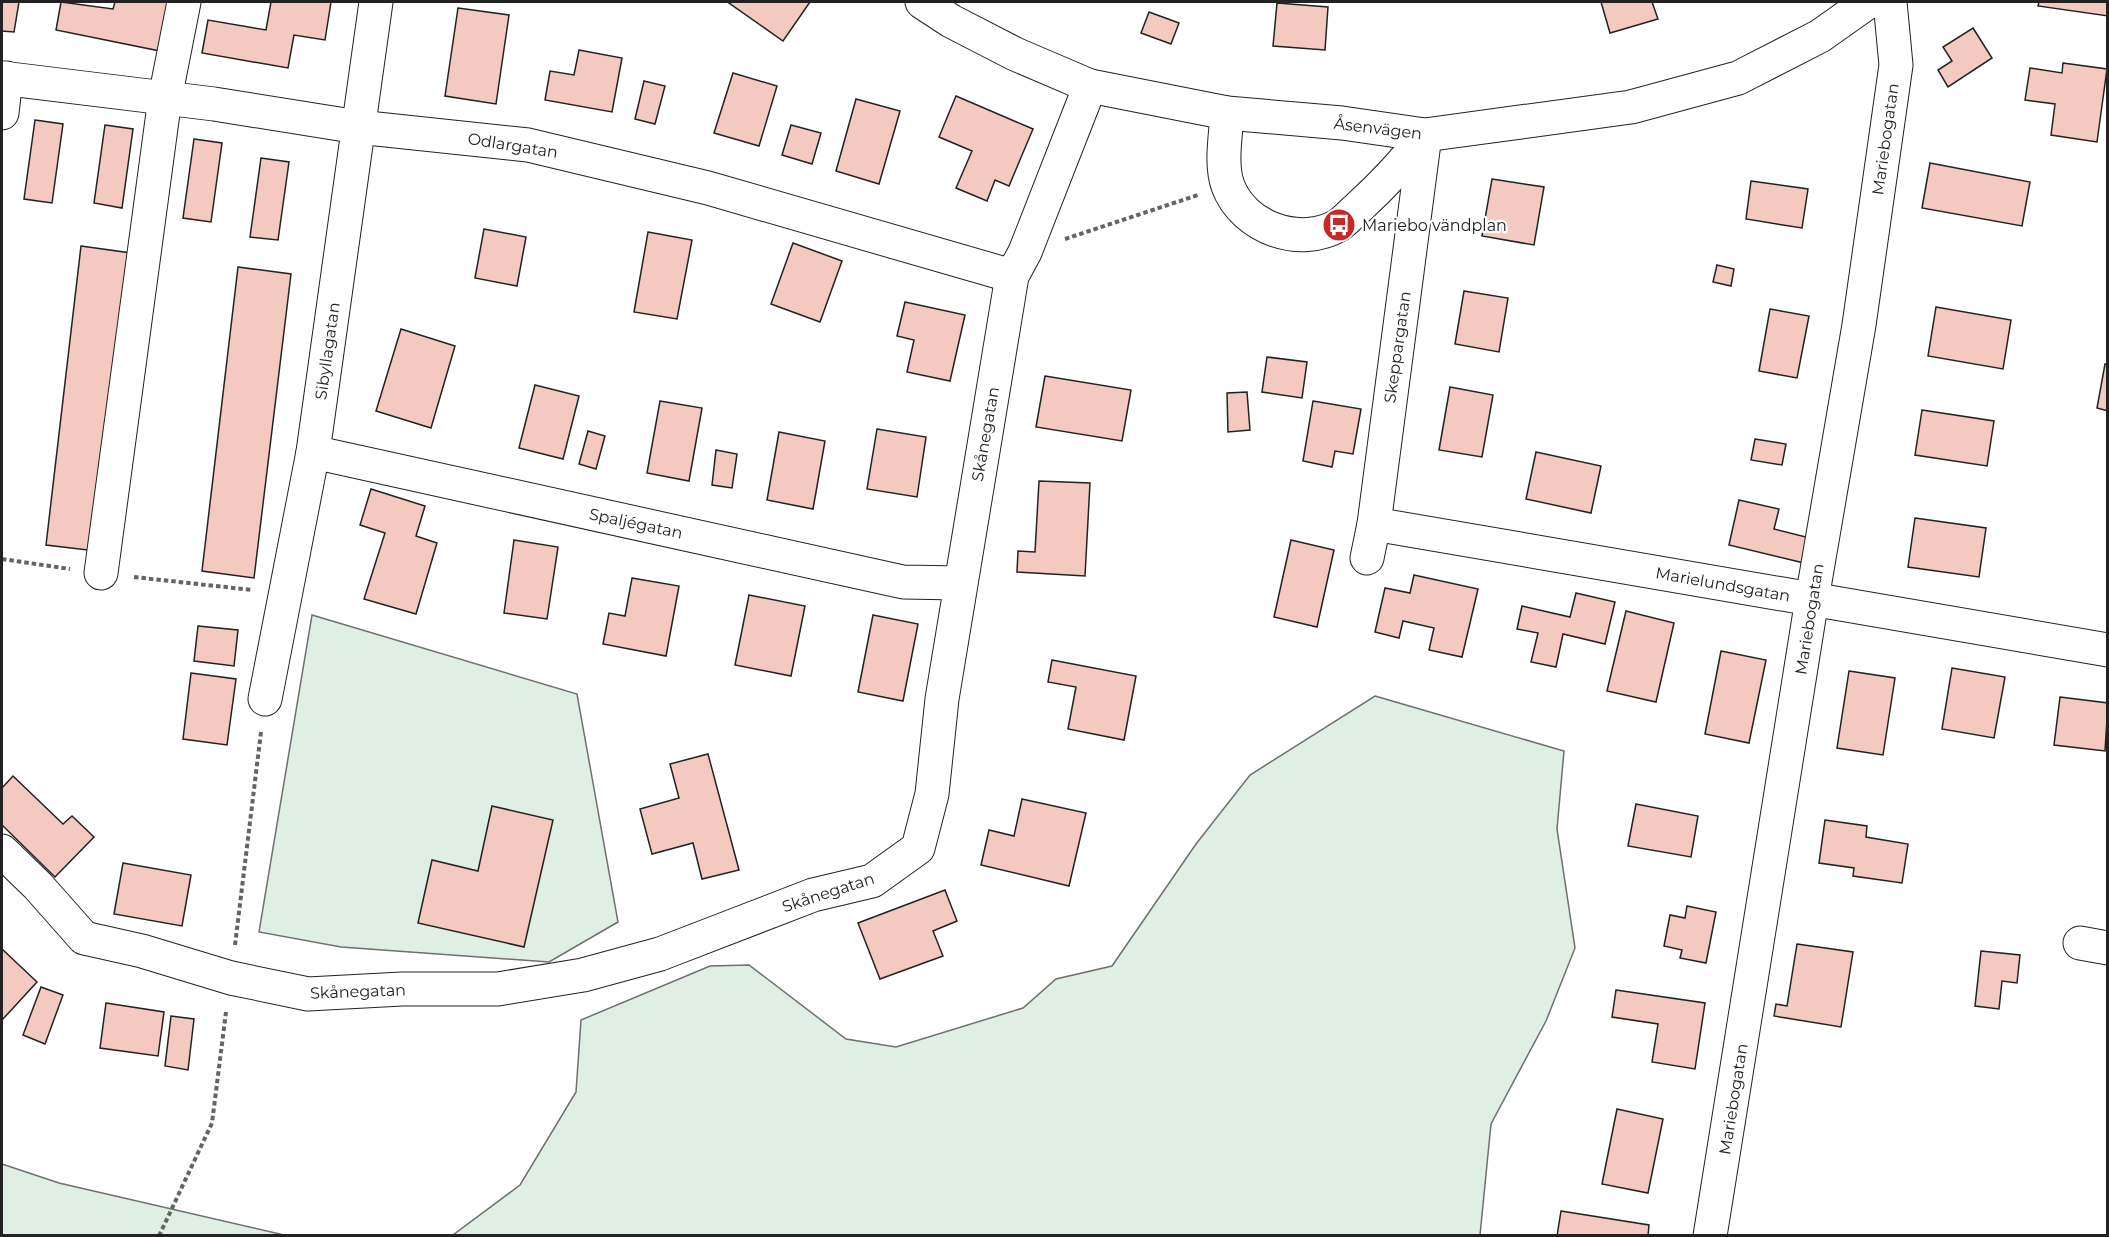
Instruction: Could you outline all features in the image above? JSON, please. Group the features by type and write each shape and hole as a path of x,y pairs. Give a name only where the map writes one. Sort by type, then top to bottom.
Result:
{"street":[{"path":"101,573 165,98 184,2"},
{"name":"Sibyllagatan","path":"265,699 313,452 376,2"},
{"name":"Åsenvägen","path":"922,2 951,21 1015,54 1089,86 1227,113 1342,123 1425,135 1631,107 1738,78 1820,36 1868,2"},
{"name":"Mariebogatan","path":"1710,1236 1812,599 1859,325 1896,65 1890,2"},
{"path":"2,113 4,78"},
{"name":"Odlargatan","path":"4,78 165,98 358,127 528,144 1018,264"},
{"name":"Skånegatan","path":"2,851 38,886 84,938 142,951 231,978 308,994 402,989 498,989 583,975 660,954 813,895 872,881 918,848 932,794 942,699 960,583 1018,264 1089,86"},
{"path":"1227,113 1225,166 1228,185 1238,203 1252,218 1273,231 1297,235 1315,234 1339,225 1398,172 1425,135"},
{"name":"Skeppargatan","path":"1367,558 1374,524 1425,135"},
{"name":"Spaljégatan","path":"313,452 903,582 960,583"},
{"name":"Marielundsgatan","path":"1374,524 2108,650"}],"path":[{"path":"1018,264 1228,185"},
{"path":"2,559 285,594"},
{"path":"159,1236 212,1123 265,699"}],"green space":[{"path":"312,615 577,694 618,922 549,962 341,947 259,932"},
{"path":"1375,696 1564,751 1557,829 1575,948 1546,1021 1491,1124 1480,1235 453,1235 520,1185 576,1092 581,1020 710,966 749,965 846,1039 896,1047 1023,1008 1056,979 1112,966 1196,844 1250,775"},
{"path":"2,1164 59,1183 284,1235 2,1235"}],"building":[{"path":"2,2 19,2 14,32 2,31"},
{"path":"61,2 113,9 115,2 169,2 160,51 56,30"},
{"path":"271,2 331,2 325,40 294,35 288,68 202,53 208,20 266,30"},
{"path":"810,2 783,41 729,3"},
{"path":"1601,2 1652,2 1658,19 1610,33"},
{"path":"2039,2 2108,2 2108,16 2038,6"},
{"path":"1277,3 1328,7 1325,50 1273,46"},
{"path":"458,8 509,15 496,104 445,96"},
{"path":"1149,12 1179,23 1171,44 1141,33"},
{"path":"1973,28 1992,58 1948,87 1938,70 1952,61 1943,47"},
{"path":"579,50 622,58 612,112 545,100 550,71 574,75"},
{"path":"2063,63 2107,69 2097,142 2051,135 2055,104 2025,100 2030,68 2062,73"},
{"path":"733,73 777,86 759,146 714,133"},
{"path":"644,81 665,86 655,124 635,119"},
{"path":"956,96 1033,129 1009,186 995,180 987,201 956,188 972,151 939,137"},
{"path":"856,99 900,111 879,184 836,171"},
{"path":"35,120 63,124 52,203 24,199"},
{"path":"105,125 133,129 122,208 94,203"},
{"path":"791,125 821,133 812,164 782,155"},
{"path":"194,139 222,143 211,222 183,218"},
{"path":"261,158 289,162 278,240 250,237"},
{"path":"1930,163 2030,182 2022,226 1922,208"},
{"path":"1492,179 1544,187 1534,245 1482,236"},
{"path":"1751,181 1808,189 1802,228 1746,219"},
{"path":"484,229 526,237 517,286 475,278"},
{"path":"648,232 692,240 677,319 634,312"},
{"path":"793,243 842,261 820,322 771,304"},
{"path":"81,246 131,253 96,551 46,545"},
{"path":"1717,265 1734,269 1731,286 1713,282"},
{"path":"238,267 291,274 254,578 202,571"},
{"path":"1464,291 1508,298 1499,352 1455,344"},
{"path":"905,302 965,315 950,381 907,372 914,340 897,336"},
{"path":"1936,307 2011,320 2003,369 1928,356"},
{"path":"1770,309 1809,316 1797,378 1759,371"},
{"path":"401,329 455,346 431,428 376,411"},
{"path":"1267,357 1307,362 1302,398 1262,392"},
{"path":"2105,364 2108,364 2108,411 2097,408"},
{"path":"1045,376 1131,390 1122,441 1036,427"},
{"path":"535,385 579,396 563,459 519,448"},
{"path":"1450,387 1493,395 1482,457 1439,450"},
{"path":"1247,392 1250,430 1228,432 1227,393"},
{"path":"660,401 702,408 689,481 647,473"},
{"path":"1313,401 1361,409 1353,454 1335,451 1332,467 1303,461"},
{"path":"1922,410 1994,421 1987,466 1915,455"},
{"path":"877,429 926,437 917,497 867,489"},
{"path":"588,431 605,436 596,469 579,464"},
{"path":"779,432 825,441 813,509 767,500"},
{"path":"1755,439 1786,444 1782,465 1751,460"},
{"path":"716,450 737,454 732,488 712,485"},
{"path":"1536,452 1601,466 1591,513 1526,499"},
{"path":"1039,481 1090,483 1085,576 1017,572 1018,551 1035,552"},
{"path":"371,489 425,506 416,536 437,543 416,614 364,599 385,533 360,525"},
{"path":"1739,500 1779,509 1774,529 1810,538 1804,563 1729,545"},
{"path":"1915,518 1986,528 1979,577 1908,567"},
{"path":"514,540 558,547 547,619 504,613"},
{"path":"1291,540 1334,550 1317,627 1274,617"},
{"path":"1414,575 1478,589 1462,657 1429,650 1434,628 1403,621 1399,638 1375,632 1385,588 1410,593"},
{"path":"632,578 679,586 666,656 603,644 609,613 625,616"},
{"path":"1576,593 1615,602 1605,644 1563,634 1556,667 1531,662 1538,633 1517,629 1522,606 1570,617"},
{"path":"749,595 805,606 791,676 735,665"},
{"path":"1626,611 1674,623 1656,702 1607,691"},
{"path":"873,615 918,624 903,701 858,692"},
{"path":"198,626 238,630 234,666 194,661"},
{"path":"1721,651 1766,660 1749,743 1705,734"},
{"path":"1052,660 1136,676 1124,740 1068,729 1076,687 1048,682"},
{"path":"1952,668 2005,677 1994,738 1942,729"},
{"path":"1849,671 1895,678 1883,755 1837,748"},
{"path":"191,673 236,679 227,745 183,739"},
{"path":"2060,697 2108,703 2105,751 2054,745"},
{"path":"708,754 739,870 702,879 693,843 652,854 640,809 679,798 670,764"},
{"path":"13,776 63,824 72,816 94,837 55,877 2,825 2,788"},
{"path":"1022,799 1086,813 1069,886 981,865 989,830 1014,836"},
{"path":"1636,804 1698,816 1691,857 1628,846"},
{"path":"492,806 553,820 524,947 418,923 432,860 478,871"},
{"path":"1825,820 1867,826 1866,837 1908,844 1902,883 1853,876 1854,868 1819,863"},
{"path":"123,863 191,875 182,926 114,914"},
{"path":"945,890 957,921 933,931 943,956 880,979 858,923"},
{"path":"1687,906 1716,912 1706,963 1680,958 1682,950 1664,946 1670,915 1685,918"},
{"path":"1797,944 1853,952 1841,1027 1774,1016 1776,1004 1787,1006"},
{"path":"2,949 37,982 3,1019 2,1018"},
{"path":"1981,951 2020,955 2017,983 2002,981 1999,1009 1975,1006"},
{"path":"41,987 63,995 45,1044 23,1035"},
{"path":"1616,990 1705,1003 1695,1069 1652,1062 1658,1024 1612,1017"},
{"path":"106,1003 164,1012 158,1056 100,1048"},
{"path":"171,1016 194,1019 188,1070 165,1066"},
{"path":"1617,1109 1663,1119 1648,1193 1602,1184"},
{"path":"1561,1211 1649,1225 1648,1236 1557,1236"}],"place":[{"name":"Mariebo vändplan","path":"1339,225"}]}
